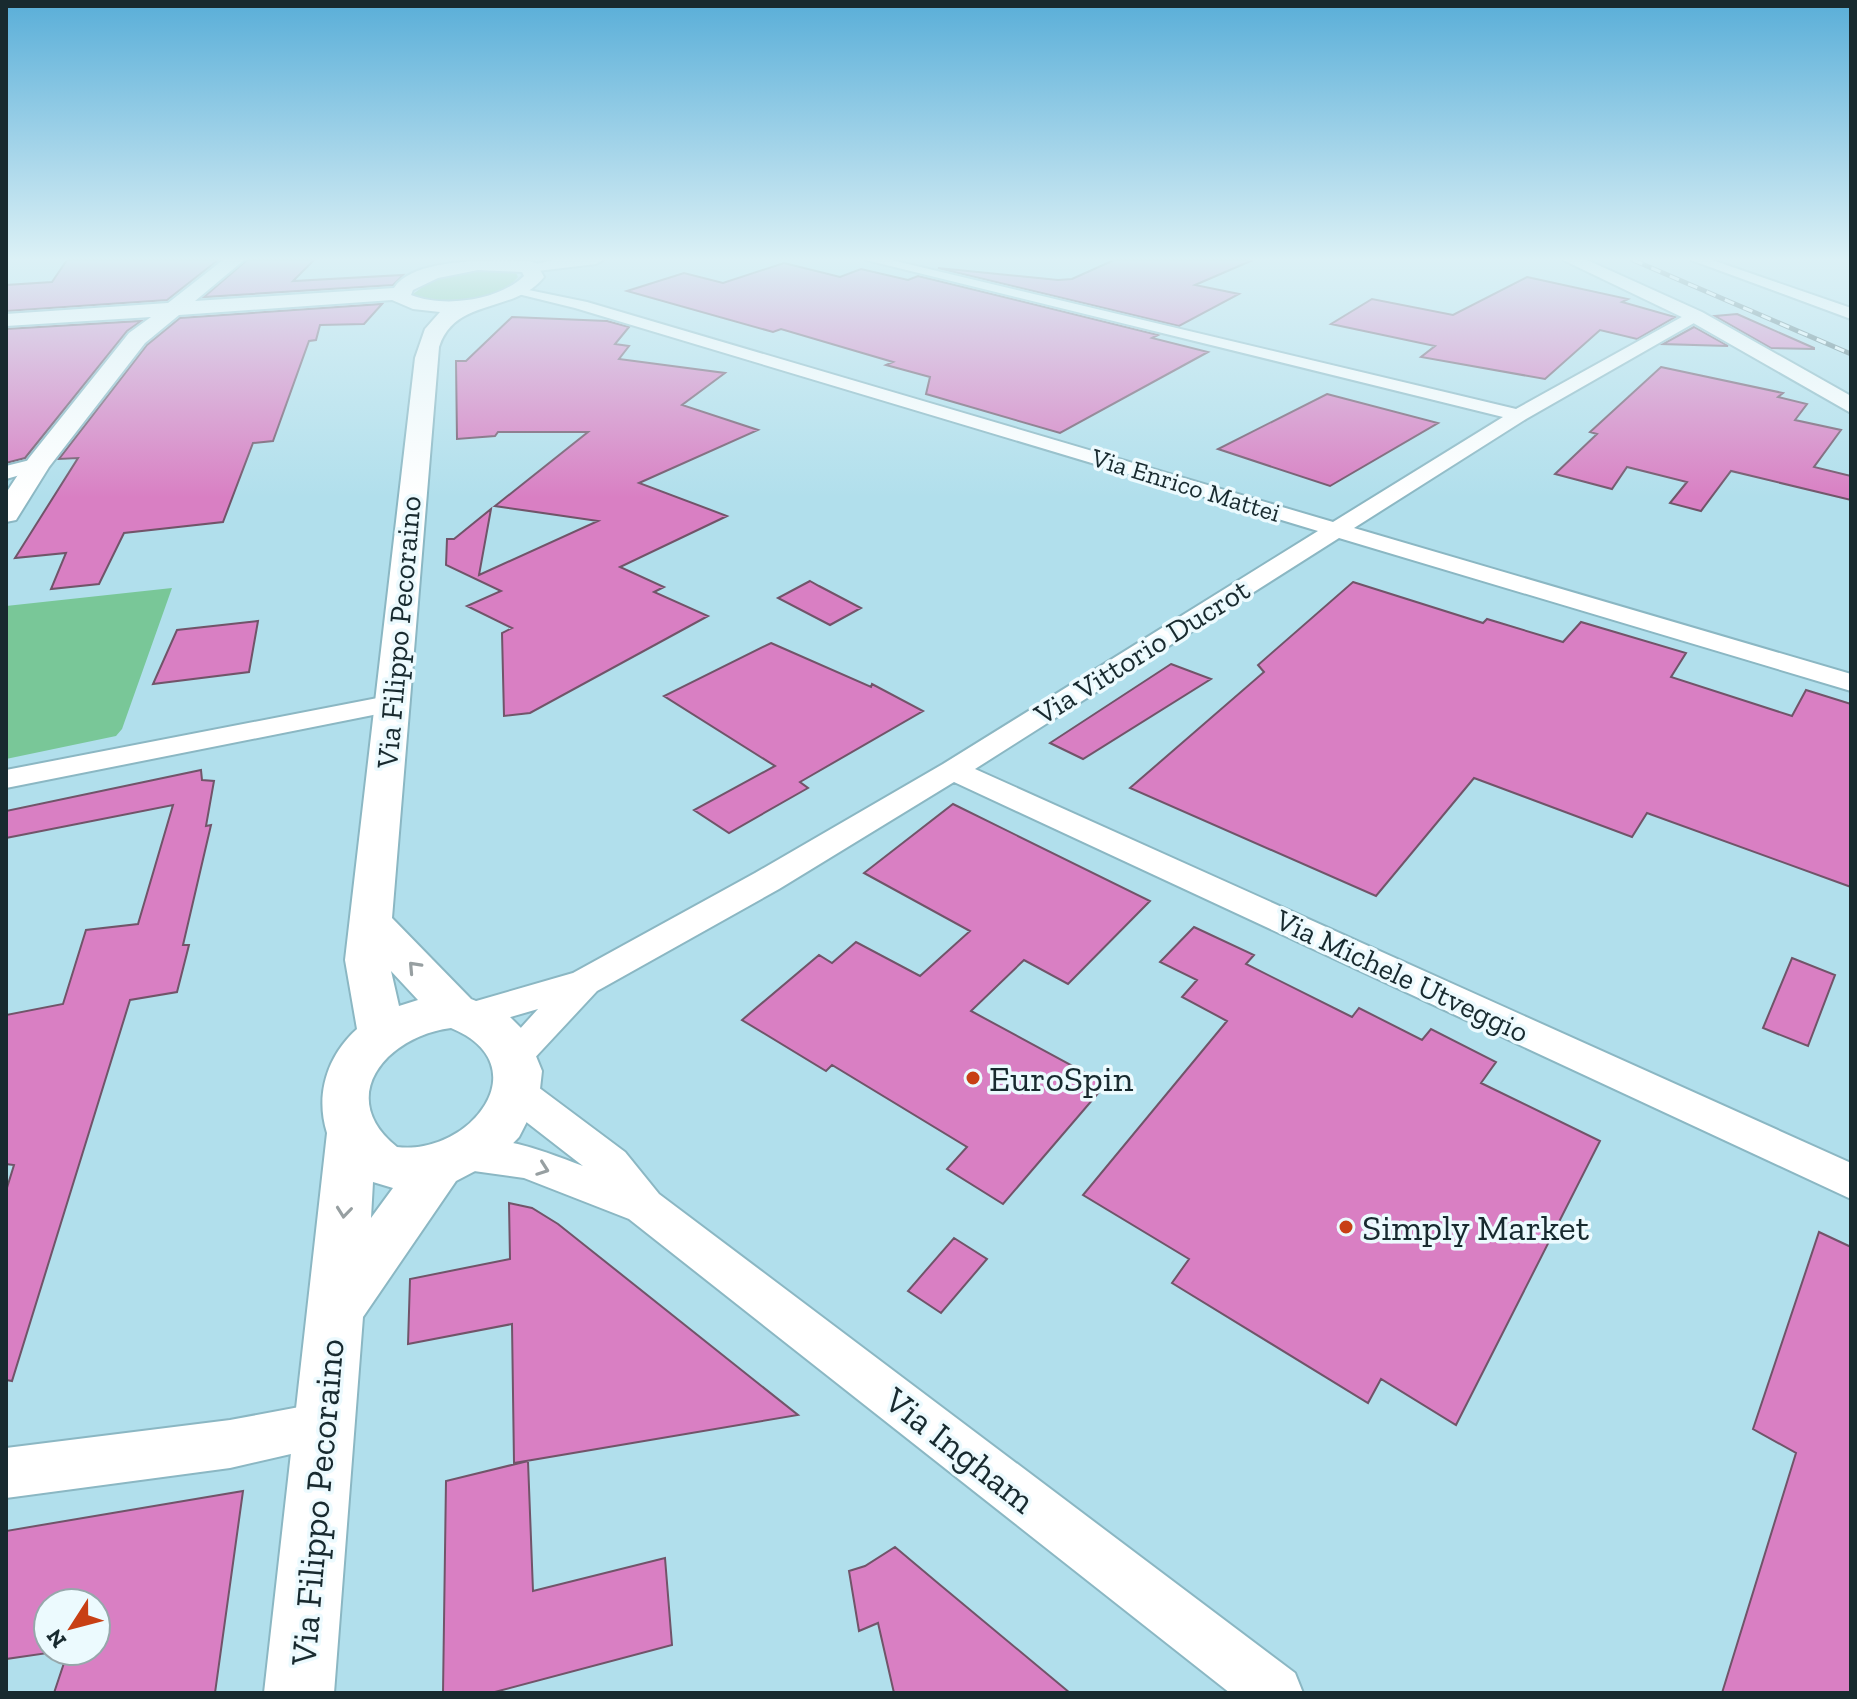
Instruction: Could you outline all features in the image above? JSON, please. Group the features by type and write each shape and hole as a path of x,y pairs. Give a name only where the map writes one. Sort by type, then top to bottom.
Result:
{"street":[{"path":"6,514 38,464 136,339"},
{"name":"Via Enrico Mattei","path":"697,339 1851,683"},
{"path":"1203,339 1519,415"},
{"name":"Via Vittorio Ducrot","path":"585,982 767,881 953,770 1519,415 1654,339"},
{"path":"1735,339 1851,406"},
{"name":"Via Filippo Pecoraino","path":"381,1034 367,960 373,924 412,475 428,341"},
{"path":"6,473 38,464"},
{"path":"6,779 393,703"},
{"name":"Via Michele Utveggio","path":"953,770 1851,1182"},
{"path":"373,924 464,1013 492,1026 516,1073 610,1164 644,1206"},
{"path":"585,982 464,1013 427,1014 381,1034 363,1052 351,1073 345,1094 345,1116 352,1134 367,1155 387,1167 451,1162 526,1162 644,1206"},
{"path":"334,1312 451,1162 486,1143 502,1126 516,1073 585,982"},
{"name":"Via Filippo Pecoraino","path":"299,1693 352,1134"},
{"name":"Via Ingham","path":"644,1206 1275,1693"},
{"path":"6,1473 230,1444 326,1425"}],"green space":[{"path":"172,588 122,729 116,736 6,759 6,606"}],"building":[{"path":"6,339 120,339 25,458 6,463"},
{"path":"154,339 316,339 309,341 273,441 253,443 223,522 124,533 99,584 51,589 66,553 15,558 78,458 59,459"},
{"path":"489,339 619,339 615,344 629,346 619,359 725,373 682,405 758,430 639,483 727,516 620,567 664,587 654,592 708,616 530,713 504,716 502,633 512,628 467,606 501,591 446,565 447,539 454,539 491,509 479,575 598,521 495,506 588,432 498,432 495,436 457,439 456,361 466,361"},
{"path":"816,339 1157,339 1208,352 1060,433 926,394 930,377 886,365 893,362"},
{"path":"1403,339 1590,339 1545,379 1421,357 1435,346"},
{"path":"1672,339 1716,339 1728,346 1663,344"},
{"path":"1756,339 1794,339 1814,349 1771,348"},
{"path":"1661,367 1783,393 1778,397 1807,404 1795,420 1841,430 1814,467 1851,476 1851,500 1731,471 1701,511 1670,503 1687,482 1627,467 1612,489 1555,474 1597,434 1590,432"},
{"path":"1327,394 1438,423 1330,486 1218,449"},
{"path":"810,581 861,608 830,625 778,598"},
{"path":"1353,582 1483,623 1487,619 1563,642 1581,622 1686,653 1671,677 1792,716 1806,690 1851,704 1851,887 1647,813 1632,837 1474,778 1376,896 1130,788 1264,672 1258,665"},
{"path":"258,621 249,672 153,684 177,630"},
{"path":"771,643 871,687 872,684 923,711 800,782 808,788 729,833 694,810 775,766 664,696"},
{"path":"1171,664 1211,679 1083,759 1050,743"},
{"path":"201,770 202,780 214,781 206,826 211,825 183,945 189,945 177,992 130,1000 12,1381 6,1380 6,1191 14,1165 6,1164 6,1015 63,1004 86,930 138,924 173,805 6,838 6,811"},
{"name":"EuroSpin","path":"953,804 1150,901 1068,984 1024,960 971,1011 1106,1084 1003,1204 947,1169 967,1147 832,1065 826,1071 742,1020 819,955 832,963 856,942 920,976 970,931 864,873"},
{"name":"Simply Market","path":"1194,927 1254,955 1246,964 1352,1017 1359,1008 1422,1040 1431,1029 1496,1062 1481,1083 1600,1141 1456,1425 1381,1379 1368,1403 1172,1283 1189,1259 1083,1195 1227,1021 1182,997 1197,980 1160,962"},
{"path":"1792,958 1835,975 1808,1046 1763,1028"},
{"path":"509,1203 532,1208 558,1224 798,1415 514,1463 512,1324 408,1344 410,1279 510,1259"},
{"path":"1819,1232 1851,1247 1851,1693 1722,1693 1796,1453 1753,1429"},
{"path":"954,1238 987,1259 941,1313 908,1291"},
{"path":"528,1461 533,1591 665,1558 672,1645 491,1693 443,1693 446,1481"},
{"path":"243,1491 215,1693 54,1693 63,1667 112,1667 112,1587 32,1587 32,1655 6,1659 6,1531"},
{"path":"895,1547 1070,1693 894,1693 878,1623 859,1631 849,1571 865,1566"}],"railway":[{"path":"1817,339 1851,354"}],"place":[{"name":"EuroSpin","path":"973,1078"},
{"name":"Simply Market","path":"1346,1227"}]}
